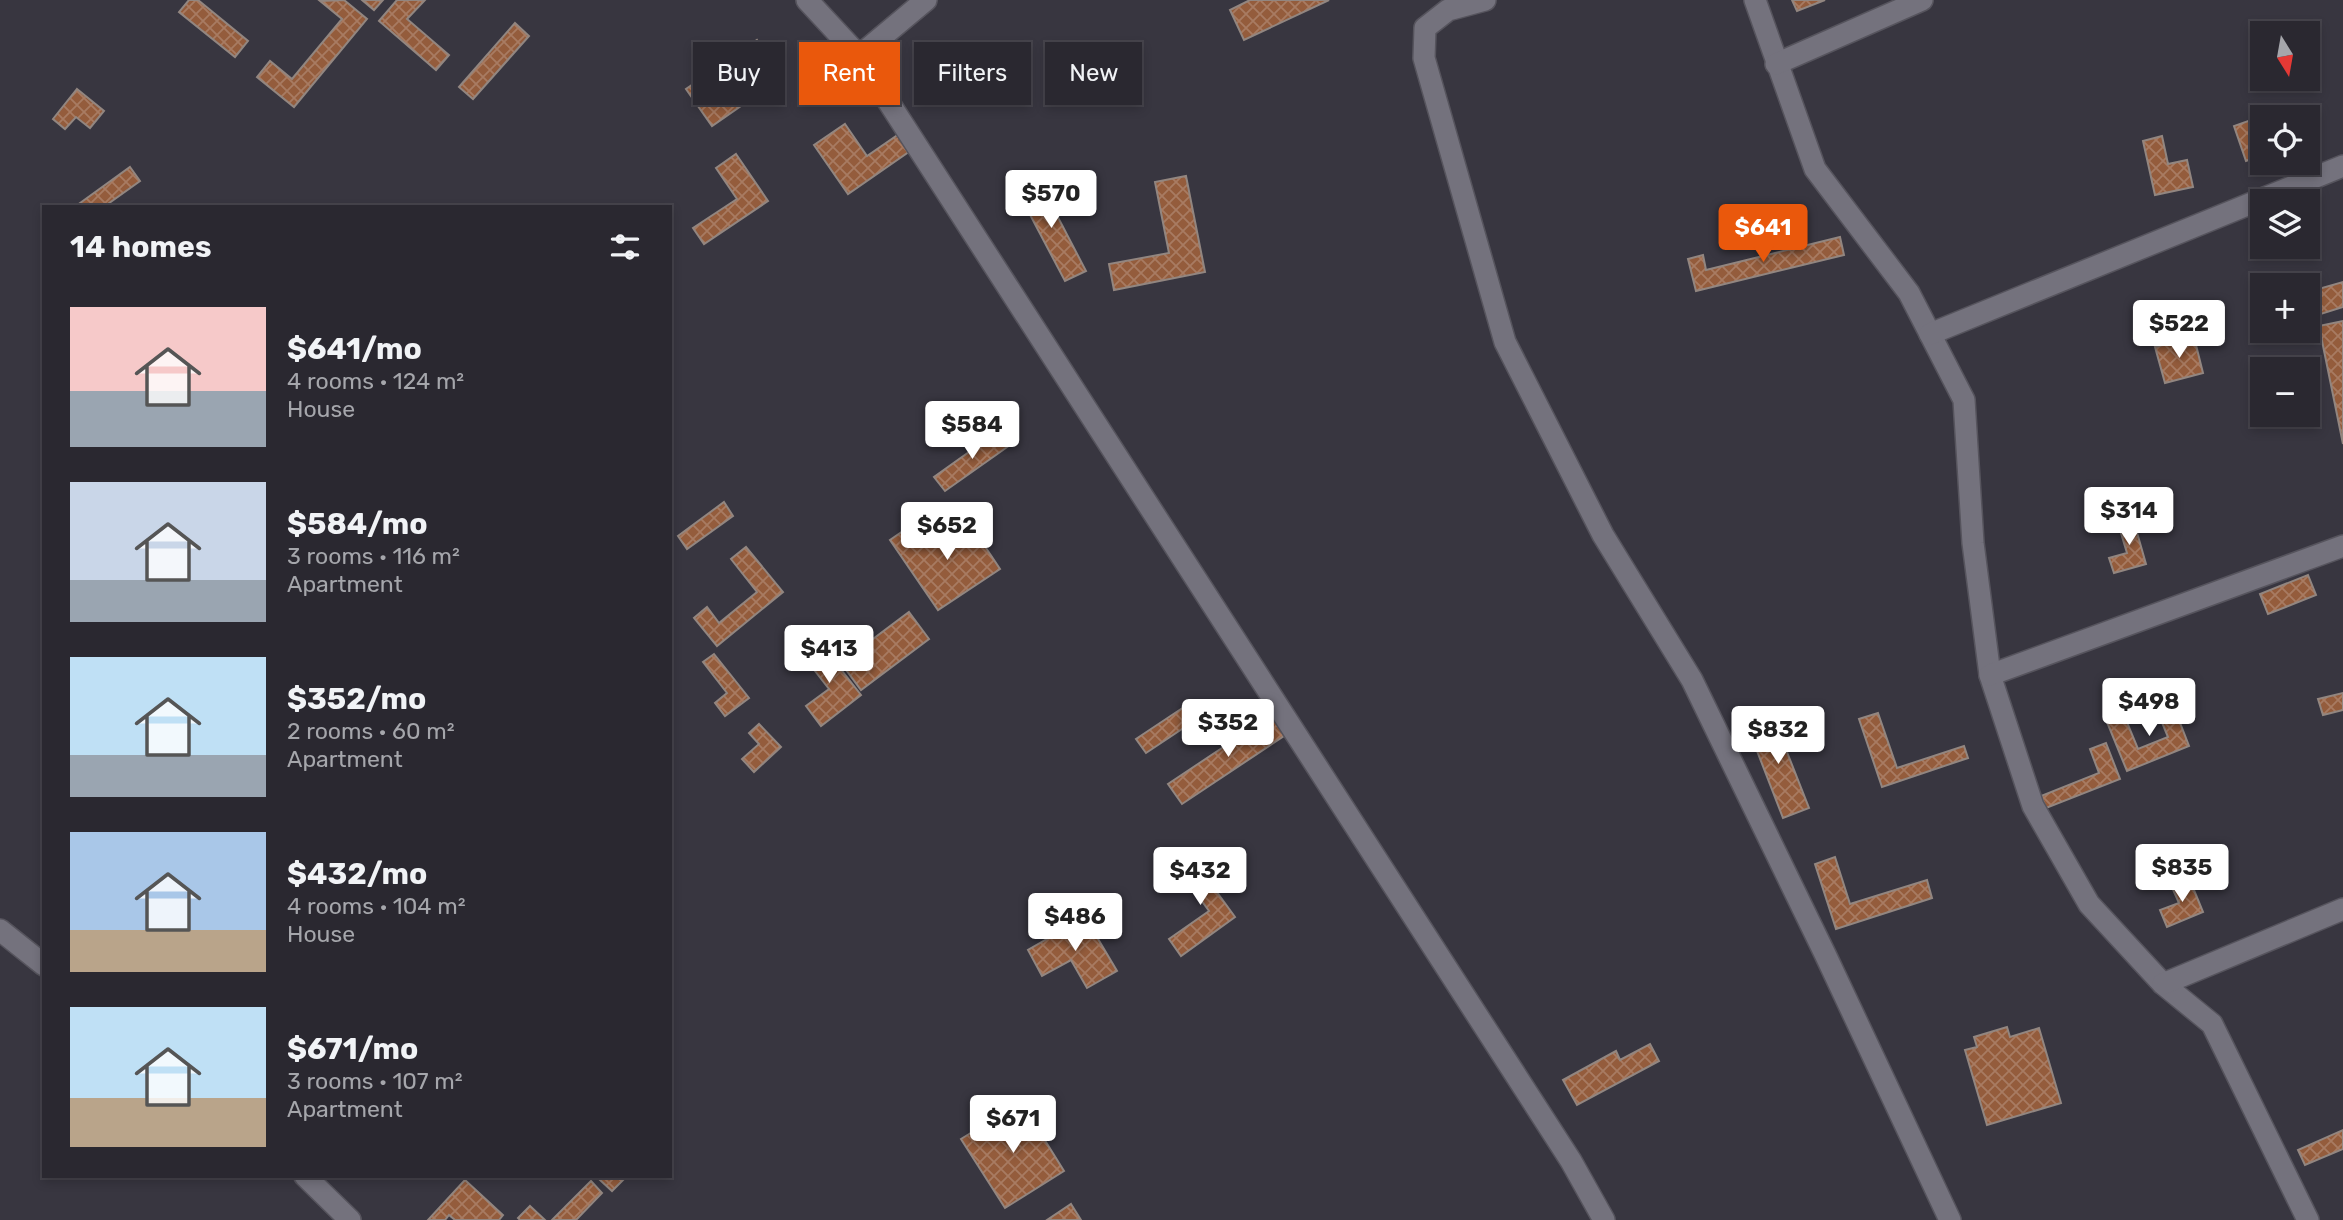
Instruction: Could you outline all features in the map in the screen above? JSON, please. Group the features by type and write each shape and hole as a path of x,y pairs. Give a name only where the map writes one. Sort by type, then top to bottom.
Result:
{"street":[{"path":"807,0 846,42"},
{"path":"876,42 926,0"},
{"path":"1485,0 1448,10 1425,28 1423,58 1505,342 1603,535 1692,680 1831,966 1950,1220"},
{"path":"1755,0 1815,169 1909,293 1964,400 1973,544 1990,675 2033,806 2089,904 2162,984 2212,1024 2308,1220"},
{"path":"1776,64 1922,0"},
{"path":"891,105 1571,1161 1604,1220"},
{"path":"1930,334 2343,166"},
{"path":"1990,675 2343,546"},
{"path":"2162,984 2343,909"},
{"path":"0,930 42,963"},
{"path":"307,1178 350,1220"}],"building":[{"path":"189,0 198,0 248,41 235,57 179,12"},
{"path":"344,0 367,19 294,107 257,77 270,61 292,79 342,19 320,1"},
{"path":"362,0 383,0 374,10"},
{"path":"397,0 425,0 407,19 449,55 436,70 379,21"},
{"path":"1250,0 1329,0 1244,40 1230,10"},
{"path":"1792,0 1825,0 1797,11"},
{"path":"515,23 529,36 473,99 459,87"},
{"path":"693,84 693,99 686,89"},
{"path":"77,89 104,111 90,128 76,117 65,129 53,119"},
{"path":"697,105 742,105 712,126"},
{"path":"2250,120 2250,160 2246,161 2234,126"},
{"path":"845,124 867,156 902,132 913,149 848,194 814,145"},
{"path":"2162,136 2168,164 2187,160 2193,187 2155,195 2143,141"},
{"path":"736,154 768,201 704,244 693,228 737,199 716,168"},
{"path":"130,167 140,181 106,205 77,205"},
{"path":"1186,176 1205,272 1114,290 1109,264 1169,253 1155,182"},
{"path":"1038,179 1086,271 1065,281 1017,190"},
{"path":"1840,237 1844,255 1696,291 1688,259 1703,255 1706,270"},
{"path":"2343,282 2343,307 2320,314 2320,289"},
{"path":"2343,321 2343,444 2320,331 2320,326"},
{"path":"2194,337 2203,373 2165,383 2155,347"},
{"path":"1000,430 1010,445 945,491 934,477"},
{"path":"724,502 733,516 687,549 678,536"},
{"path":"2132,515 2146,564 2114,573 2109,558 2127,553 2117,520"},
{"path":"966,518 1000,569 938,610 890,540 909,527 922,547"},
{"path":"746,547 783,592 717,646 694,618 707,607 719,623 757,592 731,559"},
{"path":"2308,575 2316,595 2268,614 2260,594"},
{"path":"909,612 929,639 861,690 841,663"},
{"path":"818,640 861,695 821,726 806,706 829,689 801,653"},
{"path":"714,654 749,698 725,716 715,703 727,693 703,662"},
{"path":"2343,693 2343,710 2323,715 2318,699"},
{"path":"2170,697 2189,746 2127,771 2107,722 2124,715 2138,749 2168,737 2154,703"},
{"path":"1193,701 1203,715 1146,753 1136,739"},
{"path":"1878,713 1897,768 1964,746 1968,758 1882,787 1859,719"},
{"path":"1273,714 1287,734 1182,804 1168,784"},
{"path":"1772,714 1809,808 1783,818 1747,725"},
{"path":"759,724 781,747 754,772 742,759 759,744 749,733"},
{"path":"2106,743 2120,779 2046,808 2041,796 2099,773 2090,749"},
{"path":"1187,851 1235,917 1181,956 1169,939 1209,911 1173,861"},
{"path":"1835,857 1850,904 1927,880 1932,898 1836,929 1815,864"},
{"path":"2189,878 2203,912 2167,927 2160,910 2179,903 2171,885"},
{"path":"1085,917 1117,971 1087,988 1071,960 1042,976 1028,950"},
{"path":"2007,1027 2010,1037 2039,1028 2061,1103 1987,1125 1965,1050 1977,1047 1974,1037"},
{"path":"1650,1044 1659,1061 1577,1105 1563,1080 1616,1051 1620,1060"},
{"path":"1021,1102 1064,1171 1005,1208 961,1139"},
{"path":"2343,1130 2343,1149 2305,1165 2298,1150"},
{"path":"602,1178 625,1178 612,1191 600,1180"},
{"path":"465,1180 503,1215 499,1220 455,1220 449,1215 445,1220 428,1220"},
{"path":"591,1181 602,1193 576,1220 552,1220"},
{"path":"1071,1204 1081,1220 1047,1220"},
{"path":"530,1206 545,1220 520,1220 518,1218"}]}
